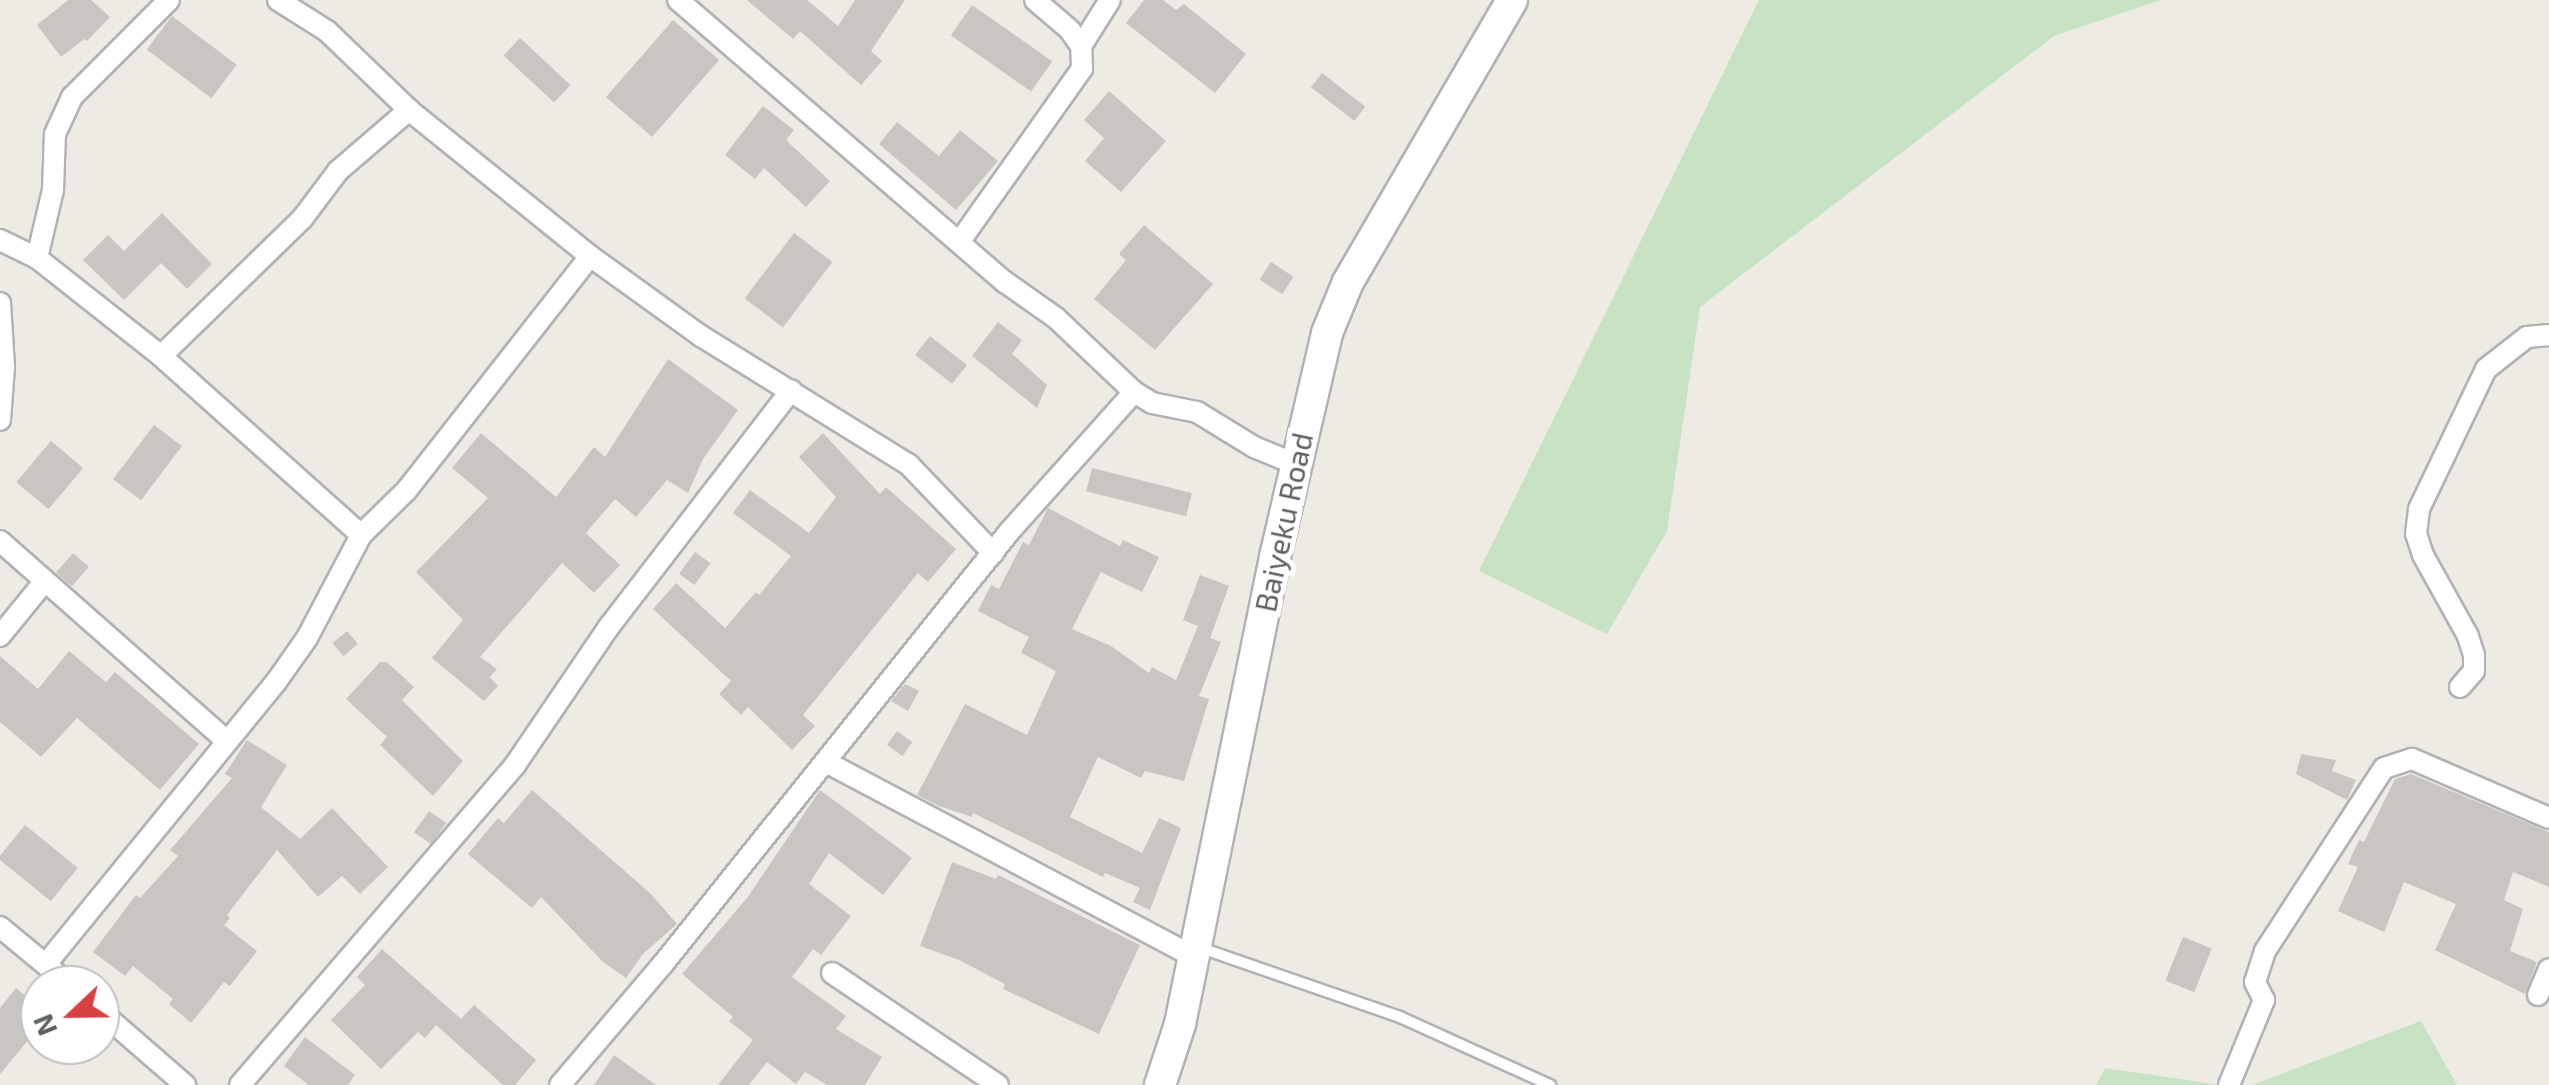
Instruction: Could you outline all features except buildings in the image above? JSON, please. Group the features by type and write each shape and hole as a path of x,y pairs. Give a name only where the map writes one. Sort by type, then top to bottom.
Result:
{"main road":[{"name":"Baiyeku Road","path":"1160,1085 1180,1024 1294,464 1326,333 1348,282 1512,0"}],"street":[{"path":"37,258 53,190 55,134 72,98 169,0"},
{"path":"278,0 346,47 410,110 590,256 702,336 909,465 993,553"},
{"path":"678,0 766,80 846,141 1004,282 1056,318 1134,392 1152,403 1197,412 1254,447 1294,464"},
{"path":"960,241 1082,69 1081,46 1070,30 1034,0"},
{"path":"1081,46 1110,0"},
{"path":"161,356 302,219 338,171 410,110"},
{"path":"0,240 37,258 161,356 361,536"},
{"path":"0,927 46,964 307,638 361,536 406,491 590,256"},
{"path":"0,303 4,367 0,420"},
{"path":"2460,687 2474,671 2474,655 2468,636 2423,555 2416,534 2419,510 2486,369 2527,337 2549,335"},
{"path":"240,1085 514,765 608,628 791,390"},
{"path":"560,1085 993,553 1134,392"},
{"path":"0,541 228,741"},
{"path":"0,636 44,582"},
{"path":"2228,1085 2264,1000 2255,982 2265,951 2384,768 2412,759 2549,818"},
{"path":"826,762 1194,951"},
{"path":"2538,995 2549,968"},
{"path":"832,974 998,1085"},
{"path":"120,1028 185,1085"}],"lane":[{"path":"1194,951 1400,1017 1550,1085"}],"green space":[{"path":"1759,0 2161,0 2054,36 1700,307 1667,531 1607,634 1479,571"},
{"path":"2421,1021 2457,1085 2252,1085"},
{"path":"2105,1068 2220,1085 2096,1085"}]}
